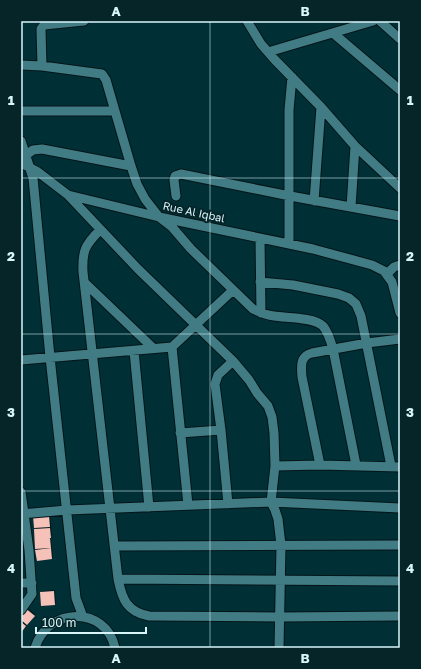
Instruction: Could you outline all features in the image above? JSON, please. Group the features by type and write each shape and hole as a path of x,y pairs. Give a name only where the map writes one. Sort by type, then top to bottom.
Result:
{"street":[{"path":"42,66 41,29 44,25 84,21"},
{"path":"247,21 258,40 268,52 321,107 355,146 400,188"},
{"path":"268,52 373,21"},
{"path":"380,21 400,38"},
{"path":"332,33 400,90"},
{"path":"21,65 42,66 102,74 106,80 137,184 144,199 159,217 172,227 232,291 253,309 261,313 315,322 322,326 326,331 333,349 356,465"},
{"path":"289,244 290,110 292,77"},
{"path":"314,201 321,107"},
{"path":"21,111 115,111"},
{"path":"21,141 25,161 33,178 50,357 76,598 83,617"},
{"path":"351,207 355,146"},
{"path":"25,161 33,150 42,149 131,166"},
{"name":"Rue Al Iqbal","path":"25,161 68,195 159,217 344,256 379,268 393,280"},
{"path":"176,196 174,180 175,176 181,174 314,201 400,216"},
{"path":"68,195 143,274 233,361 268,406 274,426 275,466 270,502 278,519 281,545 280,648"},
{"path":"100,230 87,244 83,262 118,579 121,594 126,603 134,610 144,615 280,617 400,616"},
{"path":"260,238 261,313"},
{"path":"400,265 394,267 393,280 400,312"},
{"path":"85,282 153,348"},
{"path":"260,282 293,285 338,294 349,298 356,304 359,309 395,467 356,465 275,466"},
{"path":"21,360 172,347 232,291"},
{"path":"320,465 302,377 301,363 304,357 308,354 333,349 400,339"},
{"path":"172,347 188,505"},
{"path":"134,351 149,507"},
{"path":"228,504 215,384 218,375 233,361"},
{"path":"180,433 221,430"},
{"path":"21,492 25,550 32,583 32,594 21,610"},
{"path":"22,514 67,510 270,502 400,508"},
{"path":"115,546 400,545"},
{"path":"118,579 400,581"},
{"path":"21,583 32,583"},
{"path":"68,617 76,598"},
{"path":"35,648 40,635 46,628 52,623 68,617 83,617 93,620 103,627 110,635 115,648"}],"building":[{"path":"49,515 50,527 34,528 33,516"},
{"path":"50,528 51,548 35,549 34,529"},
{"path":"51,548 52,559 37,561 35,550"},
{"path":"54,591 55,605 41,606 40,592"},
{"path":"24,607 35,616 27,625 21,620 21,611"},
{"path":"21,622 26,626 21,633"}]}
